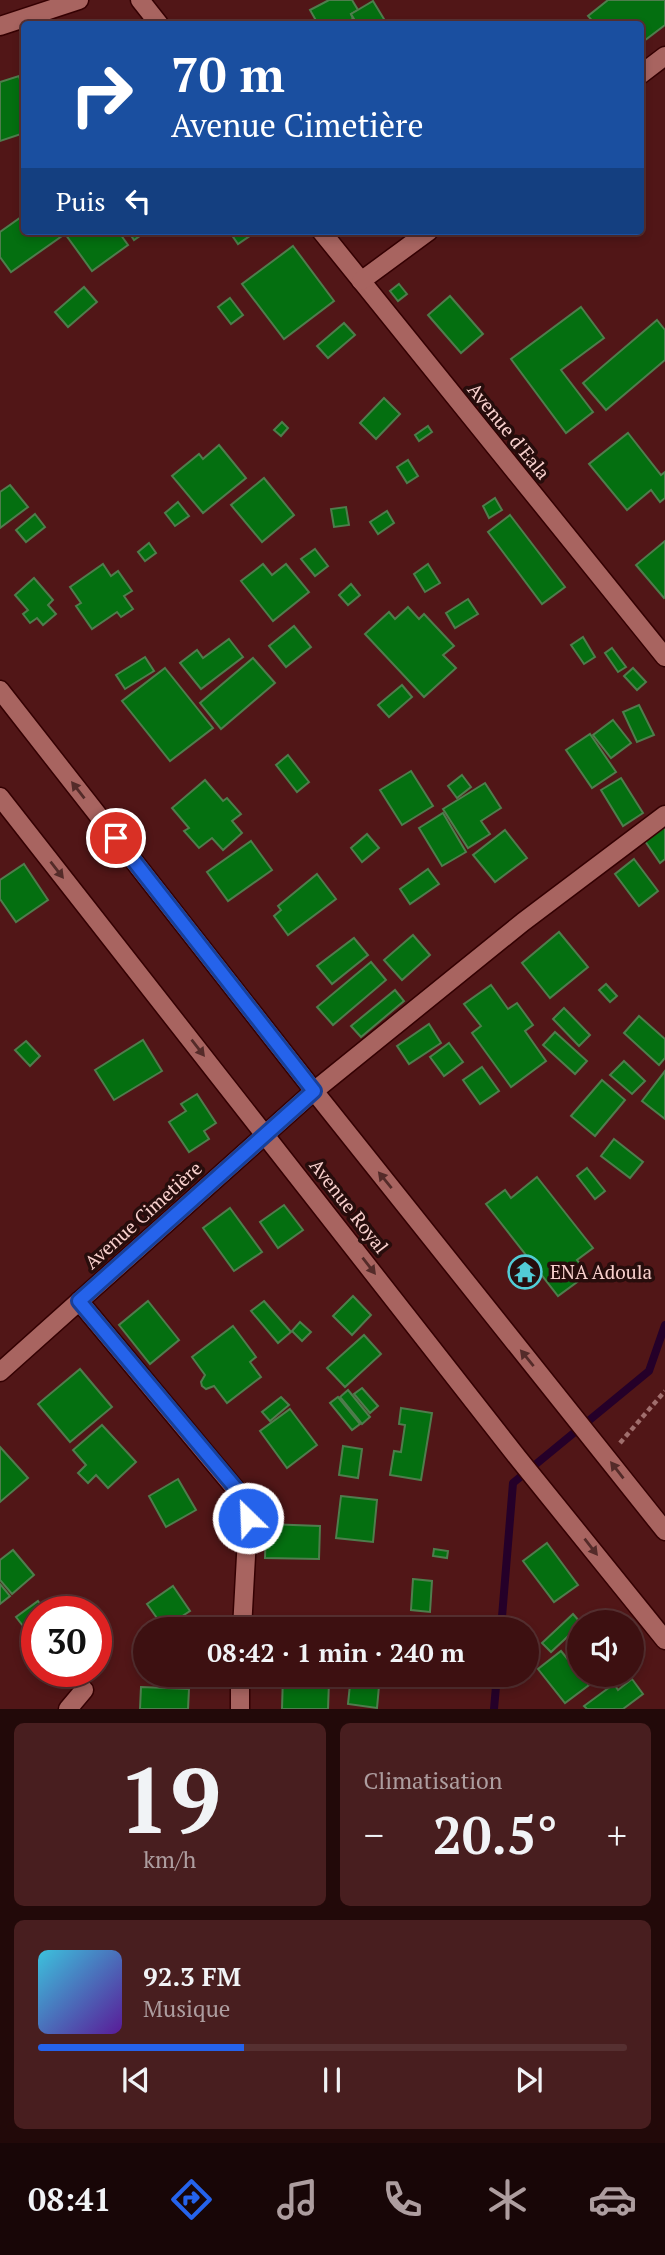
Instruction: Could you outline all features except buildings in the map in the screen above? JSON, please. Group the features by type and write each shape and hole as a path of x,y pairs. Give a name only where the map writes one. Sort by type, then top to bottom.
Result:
{"street":[{"path":"0,26 79,0"},
{"path":"140,0 157,21"},
{"path":"644,72 665,56"},
{"name":"Avenue d'Eala","path":"324,235 665,657"},
{"path":"361,281 424,235"},
{"path":"0,690 314,1091 665,1531"},
{"name":"Avenue Royal","path":"0,797 518,1458 665,1640"},
{"name":"Avenue Cimetière","path":"0,1372 314,1091 523,922 665,815"},
{"path":"79,1301 243,1497 248,1518 243,1617"},
{"path":"240,1687 240,1709"},
{"path":"68,1709 84,1690"}],"path":[{"path":"604,1452 665,1391"}],"waterway":[{"path":"502,1617 513,1483 649,1371 665,1325"},
{"path":"494,1709 496,1687"}],"place":[{"name":"ENA Adoula","path":"525,1272"}],"route":[{"path":"116,838 314,1091 79,1301 243,1497 248,1518"}]}
